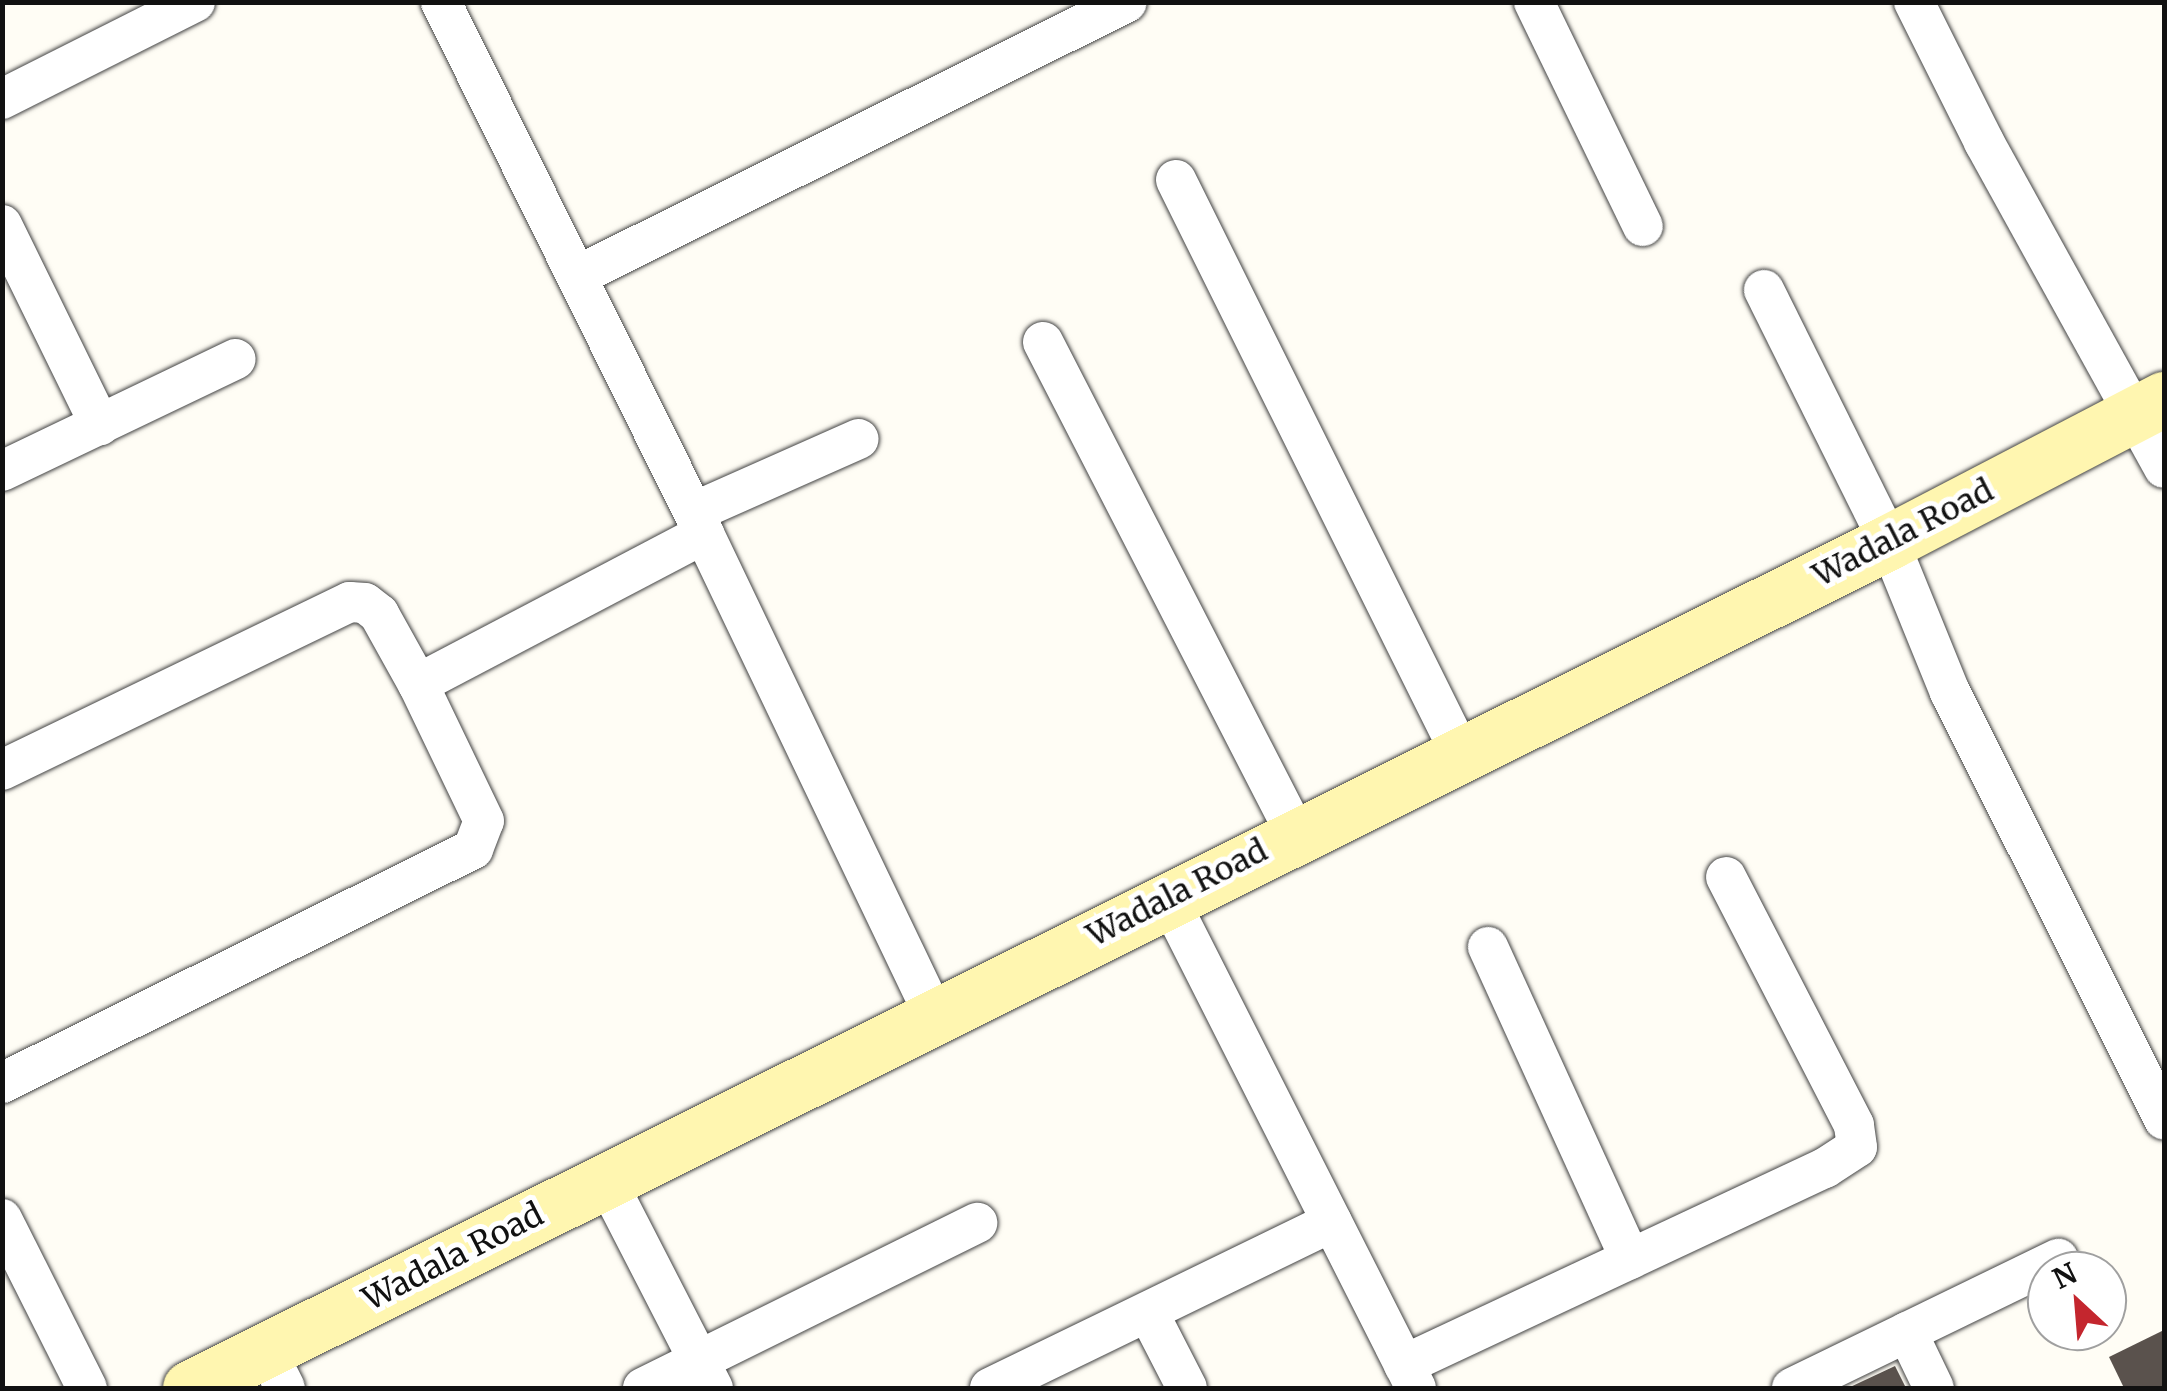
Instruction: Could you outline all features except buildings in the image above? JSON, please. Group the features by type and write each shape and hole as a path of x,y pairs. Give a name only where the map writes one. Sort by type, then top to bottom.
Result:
{"street":[{"path":"2,99 194,2"},
{"path":"441,2 699,523 934,1015"},
{"path":"577,276 1127,2"},
{"path":"1534,2 1644,226"},
{"path":"1914,2 1984,142 2151,406 2164,468"},
{"path":"1176,180 1460,752"},
{"path":"2,225 100,425"},
{"path":"1764,290 1889,542 1950,692 2164,1118"},
{"path":"1043,342 1296,834"},
{"path":"2,472 236,360"},
{"name":"Wadala Road","path":"190,1388 276,1369 606,1180 1889,542 2151,406"},
{"path":"418,684 699,523 859,439"},
{"path":"2,770 350,602 365,602 379,614 418,684 484,821 473,849 2,1083"},
{"path":"1168,898 1410,1377 1630,1260 1825,1168 1857,1147 1854,1125 1726,878"},
{"path":"1488,948 1630,1260"},
{"path":"606,1180 706,1375"},
{"path":"2,1220 87,1388"},
{"path":"990,1388 1332,1222"},
{"path":"643,1388 706,1375 976,1223"},
{"path":"1792,1388 2027,1274"},
{"path":"1148,1312 1186,1388"},
{"path":"1908,1332 1934,1388"}]}
